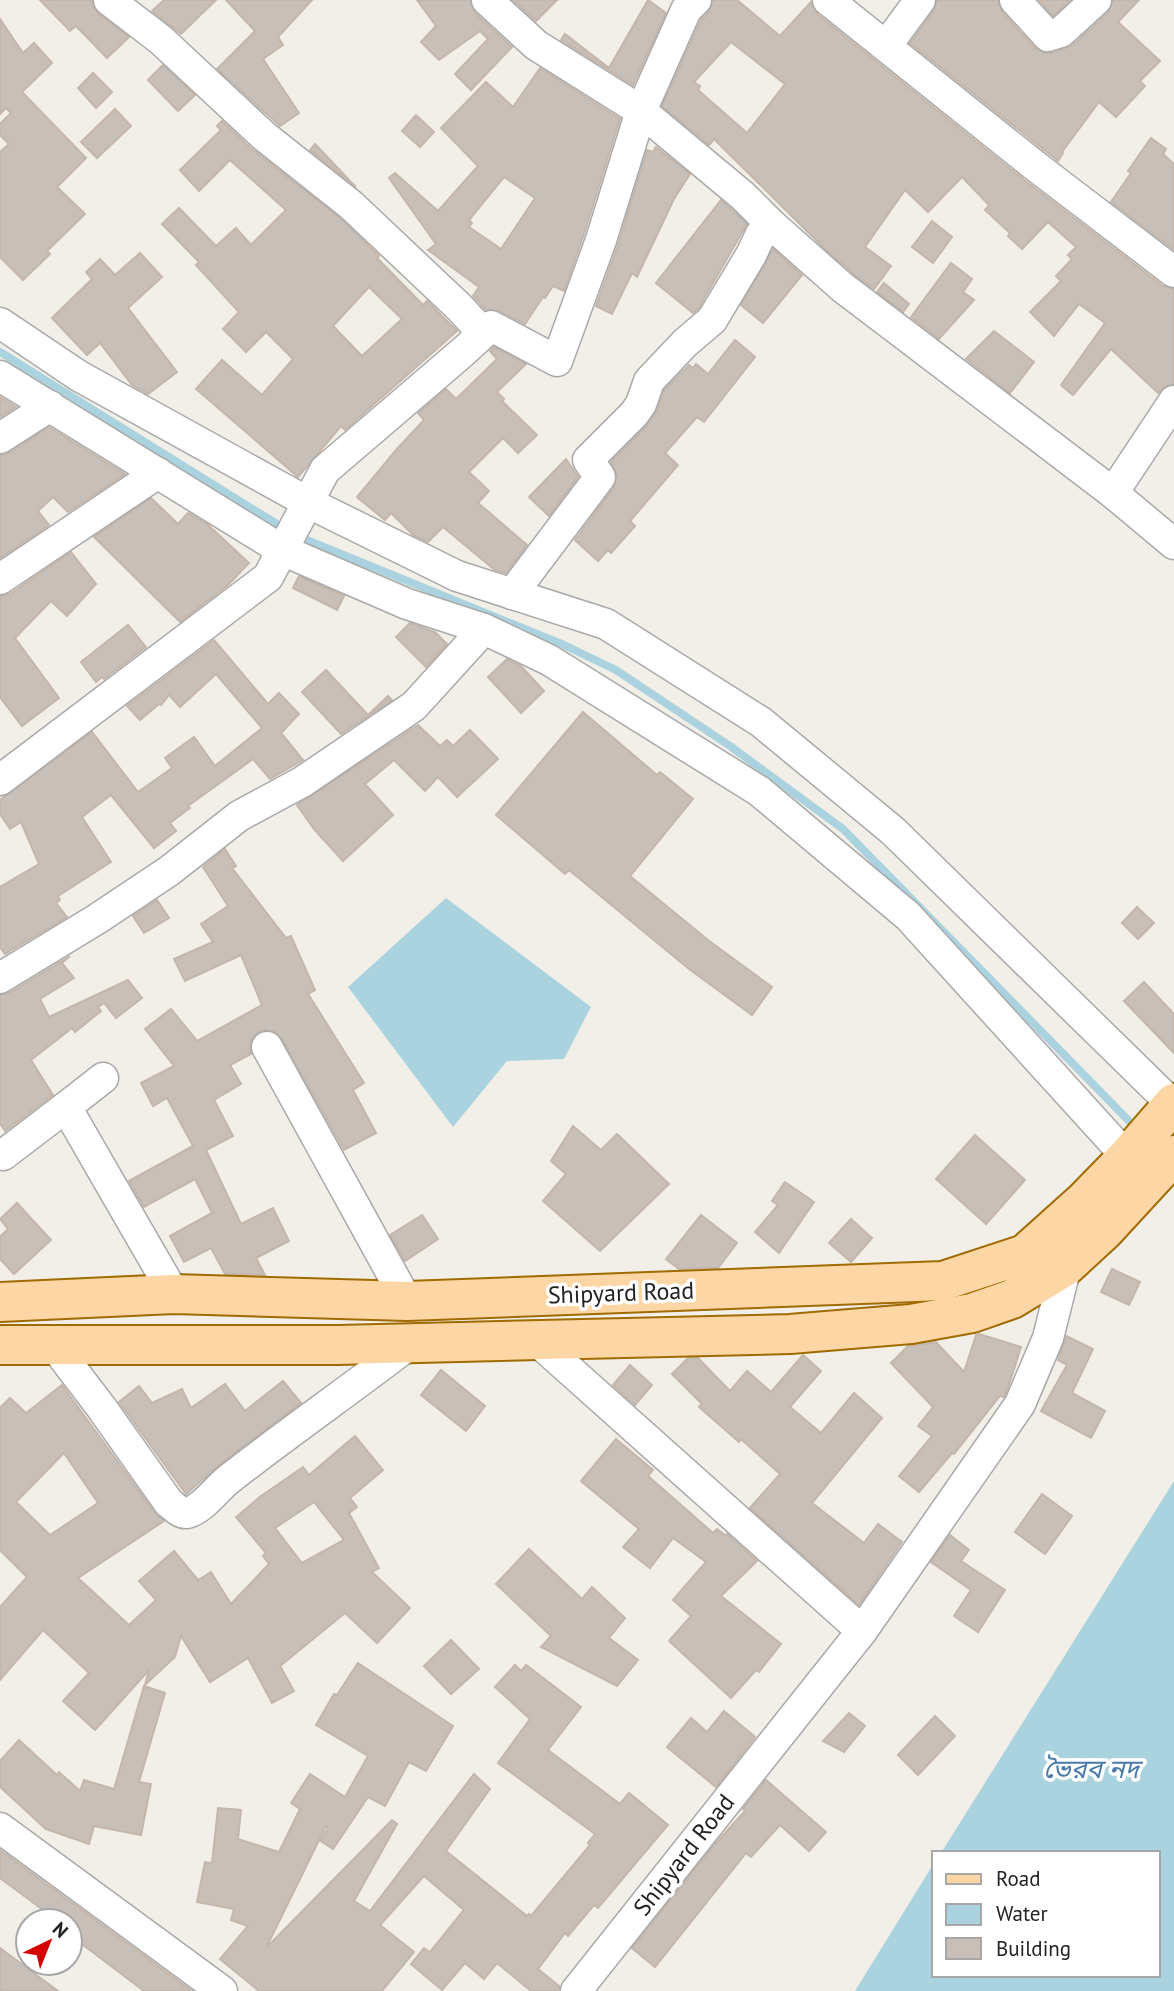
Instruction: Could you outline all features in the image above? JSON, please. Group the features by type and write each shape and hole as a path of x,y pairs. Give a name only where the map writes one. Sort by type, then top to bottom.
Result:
{"main road":[{"name":"Shipyard Road","path":"0,1302 173,1294 407,1301 943,1282 1025,1254 1127,1157 1173,1103"},
{"path":"0,1345 338,1345 790,1334 911,1324 972,1313 1012,1299 1066,1266 1105,1230 1174,1155"}],"street":[{"path":"109,0 161,40 264,136 351,205 483,333"},
{"path":"487,0 536,45 641,111 743,196 842,287 1113,493 1174,544"},
{"path":"0,780 268,577 325,470 491,326 557,361 601,240 641,111 681,20 696,0"},
{"path":"828,0 1034,165 1174,272"},
{"path":"886,46 920,0"},
{"path":"1015,0 1048,36 1061,32 1096,0"},
{"path":"512,594 600,477 588,460 634,414 649,382 685,343 712,320 761,233 772,225"},
{"path":"0,323 79,376 309,503 457,576 606,624 761,722 893,831 1173,1103"},
{"path":"0,376 282,550 407,604 484,629 550,660 760,791 908,916 1127,1157"},
{"path":"1113,493 1174,401"},
{"path":"0,438 50,406"},
{"path":"0,579 158,473"},
{"path":"0,978 169,871 239,816 302,782 414,706 484,629"},
{"path":"267,1047 407,1301"},
{"path":"3,1155 103,1078"},
{"path":"66,1107 173,1294"},
{"name":"Shipyard Road","path":"576,1991 862,1631 1020,1404 1048,1338 1066,1266"},
{"path":"536,1340 862,1631"},
{"path":"52,1344 93,1396 169,1503 181,1513 186,1513 199,1506 219,1486 411,1343"},
{"path":"0,1828 222,1991"}],"water":[{"path":"446,898 591,1007 564,1059 507,1061 453,1127 348,987"},
{"name":"ভৈরব নদ","path":"1174,1481 1174,1991 855,1991 932,1866 932,1977 1160,1977 1160,1851 942,1851"}],"building":[{"path":"40,0 92,0 98,13 129,37 107,58 76,26 70,31"},
{"path":"164,0 216,0 181,34 152,11"},
{"path":"226,0 312,0 278,37 283,45 263,59 299,113 280,126 217,69 255,31"},
{"path":"417,0 470,0 475,13 512,47 471,90 455,74 488,39 480,31 439,60 421,42 436,26"},
{"path":"513,0 557,0 536,21"},
{"path":"648,0 666,13 633,85 561,40 565,34 609,68"},
{"path":"713,0 737,0 780,36 811,2 817,14 1023,179 1163,286 1174,289 1174,384 1166,386 1158,393 1111,349 1073,395 1061,385 1105,323 1079,304 1054,336 1030,312 1061,281 1056,276 1072,259 1068,255 1076,247 1048,222 1022,249 1008,236 1010,233 985,210 989,205 962,177 928,212 905,190 865,247 891,266 874,289 857,277 714,139 709,145 662,106 701,20 709,12","holes":["731,42 785,84 747,133 698,90 700,86 694,82"]},
{"path":"937,0 998,0 1002,12 1035,48 1044,53 1053,53 1073,45 1108,13 1113,0 1139,0 1118,22 1160,61 1140,81 1145,86 1116,117 1099,102 1058,161 910,43 934,10"},
{"path":"1039,0 1070,0 1053,16"},
{"path":"0,19 23,53 34,43 52,63 22,92 86,158 57,187 85,214 47,251 50,254 23,280 0,257 0,152 9,144 0,135 0,124 11,113 6,108 0,114"},
{"path":"163,65 195,95 178,111 148,80"},
{"path":"540,68 620,119 564,291 553,286 525,324 499,311 486,310 473,296 479,287 428,250 436,244 389,178 395,173 438,211 478,166 441,128 486,82 513,107","holes":["504,177 535,198 501,249 469,227 472,223 469,220"]},
{"path":"93,73 112,92 96,108 78,88"},
{"path":"115,109 131,126 97,158 81,142"},
{"path":"416,115 434,132 420,147 402,131"},
{"path":"222,121 253,150 340,218 423,305 427,301 457,331 345,430 341,426 298,477 196,389 222,360 262,395 293,359 266,332 246,352 223,329 239,312 196,265 199,262 162,224 179,208 216,246 236,228 251,245 286,210 230,160 199,191 180,170 221,130 217,126","holes":["369,287 402,319 362,356 333,326"]},
{"path":"1151,138 1166,149 1163,154 1174,164 1174,250 1111,202"},
{"path":"315,144 351,182 356,187 310,150"},
{"path":"656,147 690,174 674,199 637,277 632,273 612,314 596,306 647,150 653,152"},
{"path":"721,200 747,224 698,309 693,313 656,283"},
{"path":"932,221 952,237 933,263 912,247"},
{"path":"773,249 802,275 763,323 741,305"},
{"path":"140,253 162,277 128,308 177,372 148,394 132,385 100,343 87,355 52,318 92,279 86,272 100,259 115,275"},
{"path":"951,263 972,279 963,292 974,300 939,339 911,317"},
{"path":"884,283 909,304 903,312 877,292"},
{"path":"994,331 1034,362 1010,393 966,359"},
{"path":"735,340 755,357 704,422 697,417 665,453 678,465 630,521 635,526 611,553 608,550 598,561 575,540 614,487 617,476 611,462 648,424 657,410 664,390 689,365 693,368 696,364 708,374"},
{"path":"494,347 526,364 497,392 504,399 502,401 537,435 518,453 503,438 469,472 489,491 478,503 527,545 506,573 495,570 443,527 428,542 413,535 391,513 385,520 357,497 424,420 418,413 446,389 456,399 497,359 490,351"},
{"path":"0,397 16,407 0,417"},
{"path":"49,427 125,474 68,512 53,497 38,511 49,525 0,558 0,455 9,453"},
{"path":"566,459 578,477 549,516 529,497"},
{"path":"151,498 178,524 188,513 207,524 249,563 228,585 180,622 94,537"},
{"path":"71,552 96,584 67,616 51,601 15,638 59,698 22,726 0,697 0,596 10,594"},
{"path":"299,576 344,596 337,610 293,588"},
{"path":"410,623 435,632 447,644 426,667 396,637"},
{"path":"128,625 146,647 104,679 102,677 96,682 81,662"},
{"path":"214,640 268,704 279,693 299,714 281,733 303,760 270,779 253,759 188,806 190,808 170,823 176,831 154,848 111,795 82,817 111,862 58,896 60,900 56,903 67,917 5,954 0,947 0,887 39,864 21,822 10,829 0,814 0,800 92,732 138,792 172,768 165,758 194,737 215,766 262,728 216,674 180,707 169,695 161,705 140,720 127,706"},
{"path":"507,659 521,666 544,691 521,713 488,677"},
{"path":"326,670 368,715 388,696 392,700 341,734 302,692"},
{"path":"583,712 657,775 660,772 693,799 630,876 708,940 772,987 752,1015 689,969 569,870 565,874 496,815"},
{"path":"418,725 440,746 447,740 453,746 470,730 498,759 457,797 438,777 425,791 394,760 365,784 393,815 343,861 297,805"},
{"path":"225,849 236,866 232,868 286,938 291,936 315,990 308,994 364,1083 353,1090 376,1133 344,1150 282,1039 275,1032 258,1032 252,1039 251,1054 230,1065 241,1084 214,1100 233,1136 206,1150 241,1224 273,1208 289,1241 256,1258 265,1275 225,1274 211,1248 184,1262 170,1236 212,1213 195,1179 144,1207 129,1181 193,1146 167,1098 153,1106 141,1083 174,1066 145,1029 171,1009 197,1041 262,1005 241,955 185,981 174,959 213,942 201,924 228,906 203,867"},
{"path":"157,900 169,918 144,933 133,916"},
{"path":"1137,907 1154,923 1138,939 1122,923"},
{"path":"70,956 62,963 74,978 40,999 49,1017 128,980 142,998 116,1018 104,1003 98,1007 101,1011 75,1032 72,1028 31,1060 53,1095 5,1131 0,1123 0,995 9,993"},
{"path":"1144,982 1174,1014 1174,1053 1124,1001"},
{"path":"573,1126 601,1150 617,1134 669,1184 600,1251 543,1201 566,1174 551,1161"},
{"path":"975,1135 1025,1180 986,1224 936,1179"},
{"path":"785,1182 814,1202 779,1253 755,1232 778,1205 772,1201"},
{"path":"17,1203 51,1240 14,1274 0,1259 0,1237 8,1229 0,1219"},
{"path":"422,1215 438,1239 405,1261 390,1235"},
{"path":"701,1215 737,1243 718,1268 679,1269 666,1259"},
{"path":"851,1219 872,1238 851,1262 829,1243"},
{"path":"1112,1269 1140,1282 1129,1305 1101,1292"},
{"path":"976,1335 1021,1347 1008,1388 1004,1397 1000,1396 954,1454 952,1453 919,1492 899,1476 932,1436 918,1426 933,1407 891,1363 908,1346 936,1342 964,1372"},
{"path":"1066,1336 1093,1349 1072,1393 1105,1411 1091,1438 1041,1411 1067,1365 1058,1360"},
{"path":"803,1355 821,1371 790,1407 821,1433 854,1393 882,1418 812,1503 864,1543 878,1524 902,1542 859,1605 750,1508 780,1474 741,1439 739,1442 699,1407 702,1404 672,1374 688,1358 698,1358 730,1391 747,1371 771,1392"},
{"path":"630,1365 652,1385 635,1405 613,1385"},
{"path":"441,1370 485,1406 466,1431 421,1395"},
{"path":"283,1381 301,1403 218,1466 186,1494 119,1402 139,1386 152,1403 182,1389 191,1408 225,1384 245,1411"},
{"path":"62,1385 155,1513 164,1521 78,1578 129,1625 156,1600 139,1581 174,1551 198,1580 211,1572 231,1604 269,1564 263,1556 266,1553 236,1517 303,1467 309,1475 355,1436 383,1470 350,1498 357,1507 349,1513 379,1568 372,1572 410,1608 377,1643 345,1613 280,1666 294,1691 272,1703 248,1658 210,1682 181,1636 175,1657 145,1685 149,1670 95,1730 63,1701 89,1673 43,1630 0,1680 0,1607 27,1577 0,1550 0,1408 10,1398 26,1413","holes":["64,1453 98,1503 50,1535 16,1502","314,1502 344,1540 302,1563 275,1528"]},
{"path":"616,1439 653,1470 648,1476 713,1533 717,1529 726,1536 727,1534 757,1561 721,1596 781,1644 759,1672 756,1670 731,1698 669,1641 691,1616 673,1600 706,1562 673,1538 650,1568 623,1547 639,1529 581,1481"},
{"path":"1042,1494 1072,1516 1045,1554 1015,1532"},
{"path":"950,1535 969,1550 961,1561 1005,1590 978,1632 954,1616 971,1590 931,1562"},
{"path":"529,1549 582,1599 592,1587 625,1618 609,1638 638,1660 617,1686 541,1647 551,1636 496,1584"},
{"path":"451,1640 479,1669 451,1694 424,1666"},
{"path":"358,1663 453,1726 426,1771 409,1762 385,1806 368,1797 333,1849 321,1841 328,1828 326,1826 266,1948 392,1820 397,1824 354,1901 370,1911 474,1774 490,1789 446,1851 527,1916 531,1916 590,1845 588,1843 595,1834 498,1763 530,1719 495,1687 515,1665 521,1671 526,1665 581,1707 548,1750 620,1804 629,1793 668,1825 598,1908 594,1905 568,1936 565,1933 538,1969 559,1986 559,1991 531,1991 497,1963 484,1979 465,1963 442,1990 411,1964 424,1948 430,1952 464,1910 424,1876 380,1925 414,1952 382,1991 259,1991 220,1959 248,1926 231,1920 234,1909 197,1902 205,1862 212,1863 218,1808 241,1810 238,1839 279,1852 300,1809 291,1803 310,1774 345,1797 368,1756 316,1725 334,1694 337,1695"},
{"path":"144,1686 165,1693 139,1782 151,1784 141,1835 94,1826 89,1844 46,1829 0,1787 0,1761 19,1740 57,1775 59,1772 80,1791 84,1780 114,1789"},
{"path":"724,1711 755,1737 716,1787 667,1747 691,1718 707,1732"},
{"path":"849,1713 865,1726 844,1752 823,1741"},
{"path":"935,1716 955,1736 918,1775 898,1755"},
{"path":"766,1780 826,1832 809,1851 780,1825 751,1857 746,1853 655,1967 632,1948 715,1844 745,1811 743,1809"},
{"path":"0,1850 78,1907 39,1907 0,1878"},
{"path":"84,1912 192,1991 144,1991 84,1946"},
{"path":"0,1948 14,1958 14,1977 39,1977 58,1991 0,1991"}],"waterway":[{"path":"0,352 280,526"},
{"path":"302,538 564,645 616,670 730,746 843,829 1130,1122"}]}
